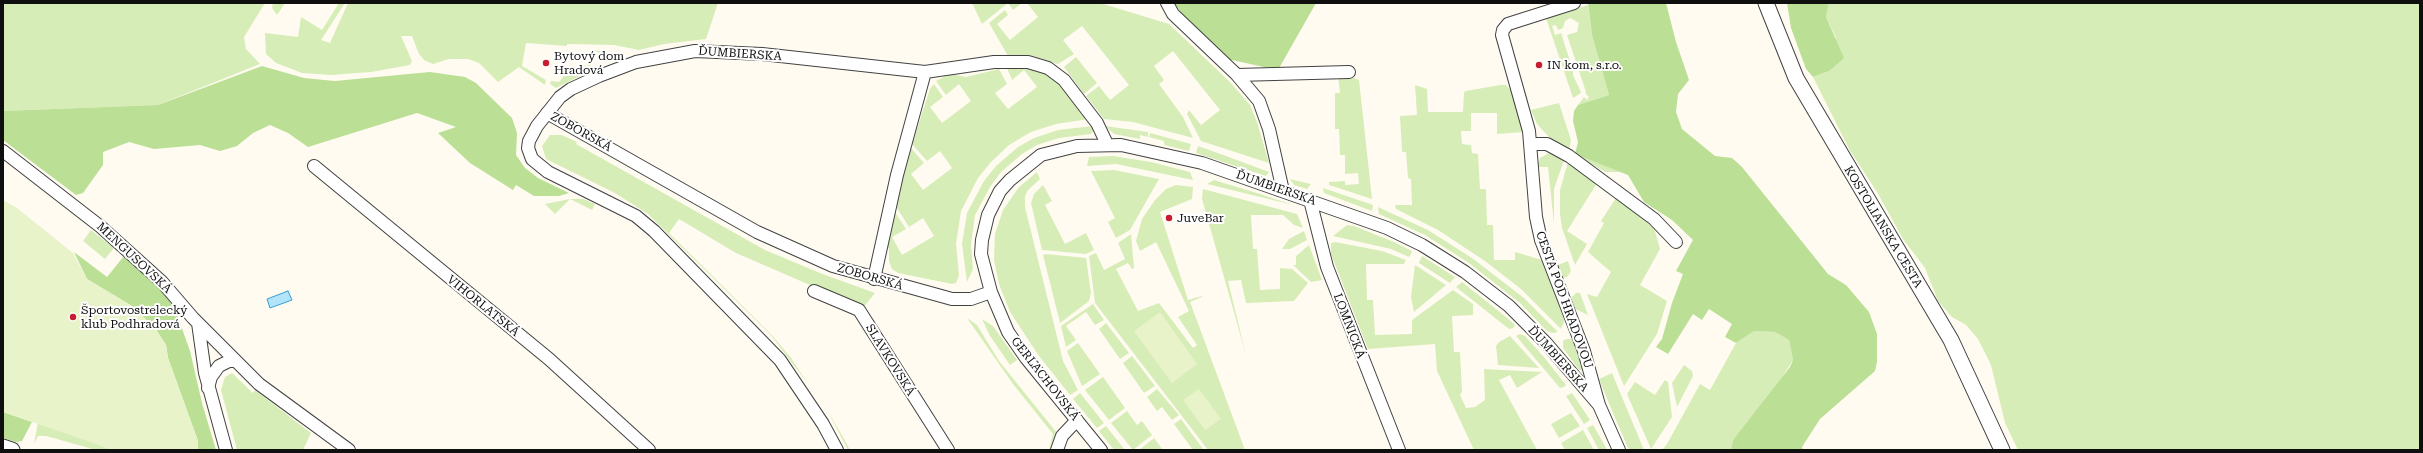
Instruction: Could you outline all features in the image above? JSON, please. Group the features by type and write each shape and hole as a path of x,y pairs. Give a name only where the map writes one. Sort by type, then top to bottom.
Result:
{"street":[{"path":"1167,3 1173,14 1253,91 1265,113 1283,191"},
{"name":"CESTA POD HRADOVOU","path":"1574,3 1508,24 1502,30 1511,70 1527,117 1536,217 1541,240 1584,351 1599,405 1619,450"},
{"name":"KOSTOLIANSKA CESTA","path":"1766,3 1796,78 1951,340 2002,450"},
{"name":"ĎUMBIERSKA","path":"547,113 565,92 599,76 636,62 695,51 762,54 925,72 994,62 1028,62 1048,68 1064,80 1097,123 1107,144 1190,160 1310,200 1387,228 1422,245 1465,272 1509,306 1546,343 1599,405"},
{"path":"874,279 897,175 925,72"},
{"path":"1237,75 1349,72"},
{"name":"ZOBORSKÁ","path":"837,450 823,424 780,360 654,231 636,216 548,172 532,159 528,148 529,141 547,113 757,232 833,266 874,279 952,299 971,299 991,292"},
{"name":"GERLACHOVSKÁ","path":"1101,450 1026,358 1008,332 991,292 984,269 982,240 988,215 1000,191 1019,170 1041,155 1077,146 1107,144"},
{"path":"1530,144 1547,144 1569,156 1654,219 1676,242"},
{"name":"MENGUSOVSKÁ","path":"3,151 101,227 162,282 198,323 259,384 349,450"},
{"name":"VIHORLATSKÁ","path":"314,166 549,359 648,450"},
{"name":"LOMNICKÁ","path":"1310,200 1327,267 1398,450"},
{"name":"SLAVKOVSKÁ","path":"814,291 859,310 948,450"},
{"path":"198,323 208,388 226,450"},
{"path":"208,388 211,377 219,366 230,361 235,361"},
{"path":"1057,450 1062,436 1077,420"},
{"path":"3,447 12,450"}],"green space":[{"path":"3,3 265,3 244,37 246,49 260,64 158,105 3,111"},
{"path":"273,3 285,3 277,15 272,8"},
{"path":"339,3 345,3 321,40 330,43 348,3 718,3 706,39 664,44 639,50 614,45 567,44 567,46 526,43 522,66 546,80 545,85 519,67 498,82 479,63 468,59 449,59 433,64 424,60 419,54 412,36 401,36 412,61 410,65 371,72 331,75 302,73 276,63 266,54 265,33 298,37 301,17 322,30"},
{"path":"972,3 1008,3 982,24"},
{"path":"1008,3 1022,3 1013,10"},
{"path":"1027,3 1100,3 1169,24 1230,82 1250,105 1257,122 1269,163 1201,141 1187,114 1189,110 1201,125 1220,110 1173,51 1154,66 1164,80 1159,84 1183,117 1193,138 1133,122 1104,119 1086,96 1099,86 1110,100 1129,85 1082,26 1063,40 1074,54 1058,64 1029,55 1008,56 989,23 1005,10 1008,15 997,24 1010,40 1038,17"},
{"path":"1174,3 1316,3 1278,70 1227,59 1183,15"},
{"path":"1588,3 1666,3 1676,42 1689,80 1678,94 1676,112 1682,129 1715,156 1732,158 1742,167 1828,274 1846,285 1869,312 1877,334 1877,362 1875,371 1820,419 1802,447 1803,450 1731,450 1733,440 1790,367 1793,360 1789,340 1775,332 1754,331 1736,343 1725,337 1732,324 1709,309 1702,320 1693,314 1668,354 1656,347 1662,339 1672,303 1683,274 1676,271 1693,240 1672,220 1644,202 1628,175 1575,154 1578,142 1573,121 1574,111 1578,105 1609,95 1592,35"},
{"path":"1787,3 1829,3 1826,17 1844,58 1829,71 1813,77 1806,69 1791,28"},
{"path":"1829,3 2420,3 2420,450 2018,450 2005,423 1991,365 1978,339 1966,325 1952,317 1938,301 1925,268 1903,239 1877,192 1849,149 1813,77 1829,71 1836,38 1826,17"},
{"path":"1588,5 1592,35 1609,95 1578,105 1584,97 1587,100 1589,97 1585,93 1586,92 1567,35 1577,32 1579,23 1570,18 1565,21 1563,28 1558,30 1556,25 1552,26 1555,35 1561,33 1570,61 1567,63 1573,69 1573,75 1581,93 1573,98 1546,18"},
{"path":"595,50 615,54 618,58 609,61"},
{"path":"1076,57 1097,83 1084,94 1064,67"},
{"path":"589,64 594,69 556,88 550,84 551,81 559,82 568,70 579,72 580,65 588,66"},
{"path":"262,66 304,78 335,81 430,72 465,77 476,83 512,118 517,133 516,155 525,168 538,178 569,193 559,196 534,196 516,185 513,190 470,163 438,133 456,127 417,113 308,147 288,133 270,125 253,133 237,146 220,151 200,145 154,149 129,142 103,152 103,165 83,193 76,195 3,140 3,111 158,105"},
{"path":"1019,67 1042,70 1058,81 1089,119 1056,124 1031,132 1009,145 991,162 978,178 961,211 956,244 959,276 956,283 952,284 898,273 892,269 889,261 889,248 885,250 893,209 906,229 892,237 902,255 934,236 923,218 909,227 895,205 911,148 924,163 911,174 923,190 952,168 940,151 927,161 912,144 930,89 934,84 943,97 930,107 942,123 971,101 959,84 946,95 936,81 950,74 966,77 999,69 1007,84 995,93 1008,109 1037,87 1024,70 1012,80 1007,68"},
{"path":"1338,76 1350,76 1359,80 1372,199 1329,185 1329,182 1345,181 1345,185 1359,184 1358,173 1345,174 1345,155 1340,155 1339,129 1335,129 1335,93 1340,93"},
{"path":"1415,85 1427,89 1428,112 1463,112 1464,92 1500,85 1506,85 1516,98 1524,132 1497,134 1497,113 1471,113 1471,131 1461,131 1462,144 1471,145 1472,153 1478,154 1480,189 1486,189 1487,225 1493,225 1494,260 1515,260 1515,252 1542,260 1565,319 1561,329 1521,289 1485,261 1438,230 1396,209 1395,205 1412,205 1411,179 1408,178 1406,152 1402,152 1400,116 1417,115"},
{"path":"1559,103 1571,140 1569,150 1549,137 1537,124 1531,110"},
{"path":"1093,126 1094,129 1091,134 1059,138 1037,145 1022,154 1001,172 990,187 975,215 971,245 973,269 967,282 962,244 967,213 984,181 996,166 1018,147 1034,138 1058,130"},
{"path":"1105,126 1148,132 1148,137 1140,135 1140,139 1114,134"},
{"path":"1150,133 1191,144 1189,151 1164,145 1164,141 1149,137"},
{"path":"550,135 562,135 577,142 576,144 765,250 820,273 875,293 863,308 736,253 679,219 669,233 771,334 791,358 808,384 770,334 648,214 615,193 546,159 542,146"},
{"path":"1198,146 1269,172 1266,176 1196,153"},
{"path":"1549,153 1564,160 1554,189 1554,224 1548,167 1537,167 1540,158"},
{"path":"1575,154 1587,158 1621,172 1605,172"},
{"path":"1113,156 1151,162 1190,172 1193,180 1116,164 1087,166 1089,157"},
{"path":"1568,162 1597,183 1567,231 1587,244 1575,265 1562,228 1560,214 1560,190"},
{"path":"1114,170 1159,179 1130,230 1116,238 1108,222 1115,218 1091,171"},
{"path":"1037,172 1040,179 1028,190 1025,196 1025,207 1063,361 1078,390 1070,395 1039,356 1010,312 999,284 994,260 995,234 1003,210 1019,187"},
{"path":"1290,179 1311,184 1307,189 1294,185"},
{"path":"1214,180 1260,194 1293,205 1207,184"},
{"path":"1043,185 1052,201 1045,205 1065,244 1086,233 1094,250 1086,254 1042,250 1031,203 1034,194"},
{"path":"1176,185 1193,187 1192,199 1160,212 1188,300 1202,296 1190,302 1245,450 1208,450 1095,303 1089,256 1096,253 1104,270 1125,259 1118,243 1131,234 1134,268 1132,269 1128,263 1116,269 1138,311 1159,303 1193,348 1197,345 1178,317 1189,311 1156,242 1140,251 1136,241 1142,219 1155,200 1166,189"},
{"path":"1323,188 1373,205 1372,211 1324,193"},
{"path":"1203,189 1297,214 1303,228 1294,225 1283,215 1251,215 1253,249 1257,249 1260,290 1280,289 1280,268 1292,269 1308,283 1294,301 1246,303 1241,280 1228,281 1246,355 1202,199"},
{"path":"1616,198 1654,228 1660,249 1640,285 1667,301 1657,334 1624,386 1587,294 1597,297 1611,272 1588,252 1604,223 1601,221"},
{"path":"570,199 583,199 595,204 592,210"},
{"path":"570,199 555,214 545,204"},
{"name":"Športovostrelecký klub Podhradová","path":"3,200 17,208 73,253 87,279 132,306 155,328 166,345 168,358 198,441 198,450 114,450 3,412"},
{"path":"1378,207 1428,230 1472,258 1524,298 1558,332 1553,333 1547,331 1520,303 1469,263 1425,235 1379,214"},
{"path":"1347,225 1354,226 1394,242 1412,251 1411,254 1409,257 1391,249 1333,236"},
{"path":"91,230 114,248 105,259 83,241"},
{"path":"1304,231 1307,240 1290,249 1282,249 1289,239"},
{"path":"1335,242 1382,251 1406,260 1404,264 1366,264 1367,300 1373,300 1375,335 1412,334 1412,320 1453,290 1473,304 1473,315 1452,316 1454,352 1460,352 1462,392 1460,395 1466,408 1475,407 1485,400 1484,369 1542,372 1517,388 1510,375 1499,380 1537,450 1474,450 1437,371 1435,344 1368,349 1331,254 1331,243"},
{"path":"1309,245 1322,280 1311,282 1293,265 1296,265 1296,256"},
{"path":"74,252 107,277 124,256 159,285 174,306 190,351 202,403 216,450 198,450 198,441 168,358 166,345 155,328 132,306 87,279"},
{"path":"1046,254 1086,258 1091,293 1089,301 1060,323 1043,255"},
{"path":"1422,256 1455,277 1450,283 1419,263"},
{"path":"1568,261 1571,271 1567,277 1561,278 1555,266"},
{"path":"1415,265 1446,285 1414,312 1411,297"},
{"path":"1462,282 1515,325 1513,328 1509,329 1456,287"},
{"path":"1576,293 1580,293 1588,315 1571,307 1570,299"},
{"path":"1093,304 1104,320 1095,325 1086,312 1066,326 1076,340 1066,347 1061,326"},
{"path":"1160,312 1197,364 1172,383 1134,331"},
{"path":"967,318 977,325 999,361 1057,433 1052,450 1049,450 1053,434 1013,384"},
{"path":"982,319 993,326 1017,360 1010,365 990,336"},
{"path":"1106,323 1129,353 1120,359 1099,329"},
{"path":"1754,331 1775,332 1789,340 1793,360 1774,390 1733,440 1731,450 1662,450 1667,444 1700,384 1710,390 1736,343"},
{"path":"1520,334 1525,336 1543,356 1566,385 1564,387 1560,388 1516,336"},
{"path":"1510,336 1539,368 1498,365 1496,346 1499,342"},
{"path":"1566,339 1572,339 1575,342 1583,370 1579,370 1563,348 1563,341"},
{"path":"1078,343 1100,374 1082,386 1067,351"},
{"path":"1132,356 1155,386 1144,393 1123,363"},
{"path":"1684,365 1692,371 1693,376 1677,407 1672,383"},
{"path":"232,373 253,393 255,390 311,433 303,450 237,450 221,390 225,377"},
{"path":"1612,373 1644,450 1631,450 1628,448 1613,413 1599,379"},
{"path":"1103,377 1125,408 1109,420 1085,390"},
{"path":"1665,380 1668,382 1672,417 1651,449 1627,394 1635,382 1655,395"},
{"path":"1157,389 1179,415 1172,420 1162,407 1157,411 1147,397"},
{"path":"1199,389 1221,419 1205,430 1183,400"},
{"path":"1080,393 1104,423 1097,428 1073,399"},
{"path":"1572,393 1590,420 1584,424 1566,396"},
{"path":"827,410 843,437 850,450 848,450"},
{"path":"1127,411 1137,425 1142,421 1152,435 1133,450 1111,423"},
{"path":"3,412 32,422 22,441 16,442 3,438"},
{"path":"1571,413 1580,426 1559,438 1551,424"},
{"path":"1181,419 1203,449 1202,450 1193,450 1174,424"},
{"path":"38,422 110,449 96,450 46,436 38,436 34,444"},
{"path":"1593,425 1607,450 1599,450 1587,428"},
{"path":"1106,426 1125,450 1114,450 1099,431"},
{"path":"1583,430 1594,450 1565,450 1561,443"},
{"path":"1154,438 1163,450 1139,450 1153,439"}],"water":[{"path":"288,291 292,300 270,308 267,299"}],"place":[{"name":"Bytový dom Hradová","path":"546,63"},
{"name":"IN kom, s.r.o.","path":"1539,65"},
{"name":"JuveBar","path":"1169,218"},
{"name":"Športovostrelecký klub Podhradová","path":"73,317"}]}
